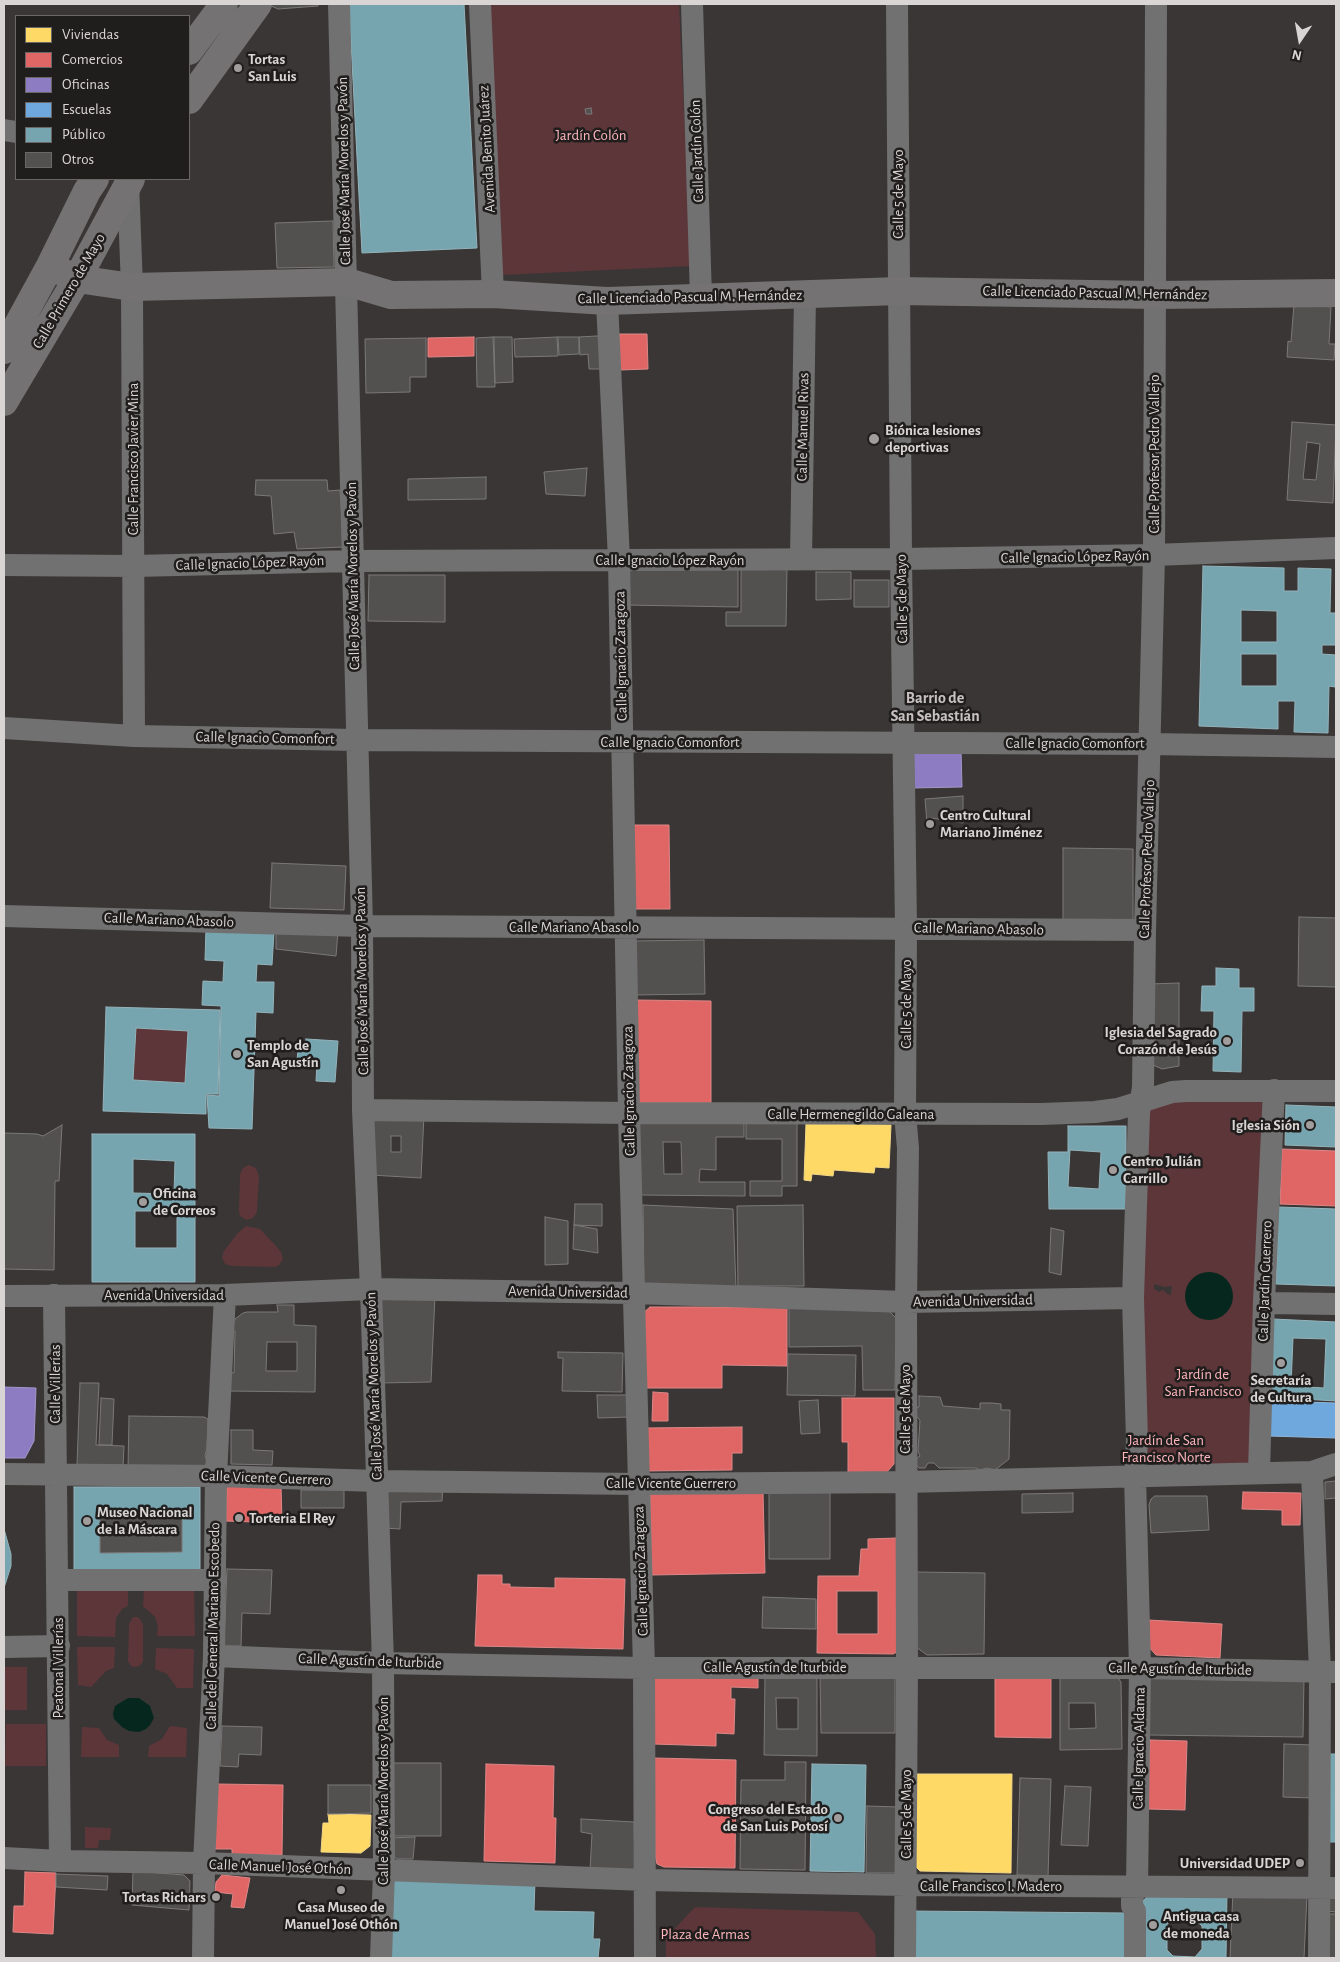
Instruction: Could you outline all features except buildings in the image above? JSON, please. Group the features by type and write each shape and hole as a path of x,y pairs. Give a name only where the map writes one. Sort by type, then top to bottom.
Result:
{"main road":[{"path":"190,50 224,4"},
{"path":"190,99 258,4"},
{"name":"Calle Primero de Mayo","path":"7,391 15,350 28,306 94,180"},
{"name":"Calle Primero de Mayo","path":"15,350 53,320 77,279 129,180"},
{"name":"Calle Licenciado Pascual M. Hernández","path":"50,266 77,279 132,287 346,282 391,295 493,294 607,301 899,291 1155,295 1336,293"},
{"path":"28,306 53,320"}],"street":[{"name":"Calle José María Morelos y Pavón","path":"339,4 362,926 363,1110 378,1481 383,1663 384,1871 381,1958"},
{"name":"Avenida Benito Juárez","path":"480,4 493,294"},
{"name":"Calle Jardín Colón","path":"692,4 702,298"},
{"name":"Calle 5 de Mayo","path":"897,4 901,559 905,742 905,1114 908,1148 905,1482 907,1667 905,1958"},
{"name":"Calle Profesor Pedro Vallejo","path":"1140,1108 1143,1087 1154,556 1156,4"},
{"name":"Calle Francisco Javier Mina","path":"129,180 132,287 134,736"},
{"name":"Calle Manuel Rivas","path":"800,559 805,294"},
{"name":"Calle Ignacio Zaragoza","path":"607,301 619,560 634,1292 644,1668 645,1958"},
{"name":"Calle Ignacio López Rayón","path":"4,565 133,566 353,560 901,559 1154,556 1336,548"},
{"name":"Calle Ignacio Comonfort","path":"4,728 134,736 357,740 905,742 1336,747"},
{"name":"Calle Mariano Abasolo","path":"4,916 362,926 1145,930"},
{"name":"Calle Jardín Guerrero","path":"1260,1472 1264,1300 1274,1090"},
{"name":"Calle Hermenegildo Galeana","path":"363,1110 905,1114 1095,1112 1140,1108 1172,1092 1336,1091"},
{"path":"1136,1475 1137,1441 1133,1298 1140,1108"},
{"name":"Avenida Universidad","path":"4,1296 225,1295 371,1289 634,1292 906,1302 1133,1298"},
{"name":"Calle Villerías","path":"54,1295 55,1474"},
{"name":"Calle del General Mariano Escobedo","path":"203,1958 204,1864 214,1656 216,1476 225,1295"},
{"path":"1272,1303 1336,1304"},
{"name":"Calle Vicente Guerrero","path":"4,1474 639,1484 905,1482 1312,1472 1336,1464"},
{"path":"1312,1472 1328,1672 1327,1888 1319,1958"},
{"name":"Peatonal Villerías","path":"55,1474 58,1580 60,1861"},
{"name":"Calle Ignacio Aldama","path":"1135,1958 1135,1911 1132,1898 1137,1887 1140,1668 1136,1475"},
{"path":"58,1580 216,1580"},
{"path":"4,1647 58,1646"},
{"name":"Calle Agustín de Iturbide","path":"214,1656 383,1663 644,1668 1140,1668 1328,1672"},
{"name":"Calle Manuel José Othón","path":"4,1858 646,1880"},
{"name":"Calle Francisco I. Madero","path":"646,1880 906,1885 1327,1888"}],"green space":[{"name":"Jardín Colón","path":"490,4 679,4 691,266 502,275"},
{"path":"136,1028 188,1031 185,1083 133,1080"},
{"path":"1268,1099 1249,1465 1155,1464 1147,1459 1142,1450 1145,1105 1152,1100","holes":["1154,1284 1165,1287 1172,1286 1171,1295 1163,1290 1159,1292 1154,1289","1186,1301 1231,1304 1221,1316 1193,1314"]},
{"path":"249,1165 256,1168 259,1176 257,1212 253,1218 247,1220 240,1216 239,1212 240,1174 243,1168"},
{"path":"246,1226 260,1229 276,1246 281,1252 283,1259 279,1265 275,1267 232,1266 225,1264 222,1257 224,1251"},
{"path":"77,1586 128,1587 128,1606 122,1609 116,1618 115,1637 77,1636"},
{"path":"194,1587 195,1636 157,1636 158,1626 155,1617 143,1606 144,1588"},
{"path":"133,1617 138,1617 143,1624 143,1662 135,1667 131,1666 128,1661 129,1624"},
{"path":"77,1647 115,1647 114,1668 106,1671 91,1687 78,1685"},
{"path":"156,1648 194,1649 193,1688 177,1688 167,1674 155,1669"},
{"path":"4,1667 27,1667 27,1710 4,1710"},
{"path":"6,1724 46,1724 46,1766 5,1766"},
{"path":"170,1726 187,1728 186,1757 148,1757 149,1746 162,1739"},
{"path":"82,1727 99,1728 107,1740 119,1745 119,1757 81,1757"},
{"path":"85,1827 111,1828 110,1840 99,1840 98,1848 85,1848"},
{"name":"Plaza de Armas","path":"695,1907 858,1912 875,1934 876,1958 666,1958 666,1938"}],"shaded area":[{"path":"1209,1272 1218,1274 1226,1279 1231,1287 1233,1296 1231,1305 1226,1313 1218,1318 1209,1320 1200,1318 1192,1313 1187,1305 1185,1296 1187,1287 1192,1279 1200,1274"},
{"path":"128,1698 139,1698 150,1706 154,1718 146,1729 139,1732 129,1731 114,1719 115,1706"}],"place":[{"name":"Tortas San Luis","path":"238,68"},
{"name":"Biónica lesiones deportivas","path":"874,439"},
{"name":"Centro Cultural Mariano Jiménez","path":"930,824"},
{"name":"Iglesia del Sagrado Corazón de Jesús","path":"1227,1041"},
{"name":"Templo de San Agustín","path":"237,1054"},
{"name":"Iglesia Sión","path":"1310,1125"},
{"name":"Centro Julián Carrillo","path":"1113,1170"},
{"name":"Oficina de Correos","path":"143,1202"},
{"name":"Secretaría de Cultura","path":"1281,1363"},
{"name":"Torteria El Rey","path":"239,1518"},
{"name":"Museo Nacional de la Máscara","path":"87,1521"},
{"name":"Congreso del Estado de San Luis Potosí","path":"838,1818"},
{"name":"Universidad UDEP","path":"1300,1863"},
{"name":"Casa Museo de Manuel José Othón","path":"341,1890"},
{"name":"Tortas Richars","path":"216,1897"},
{"name":"Antigua casa de moneda","path":"1153,1925"}],"district":[{"name":"Barrio de San Sebastián","path":"935,707"}],"park label":[{"name":"Jardín de San Francisco","path":"1203,1382"},
{"name":"Jardín de San Francisco Norte","path":"1166,1448"}]}
